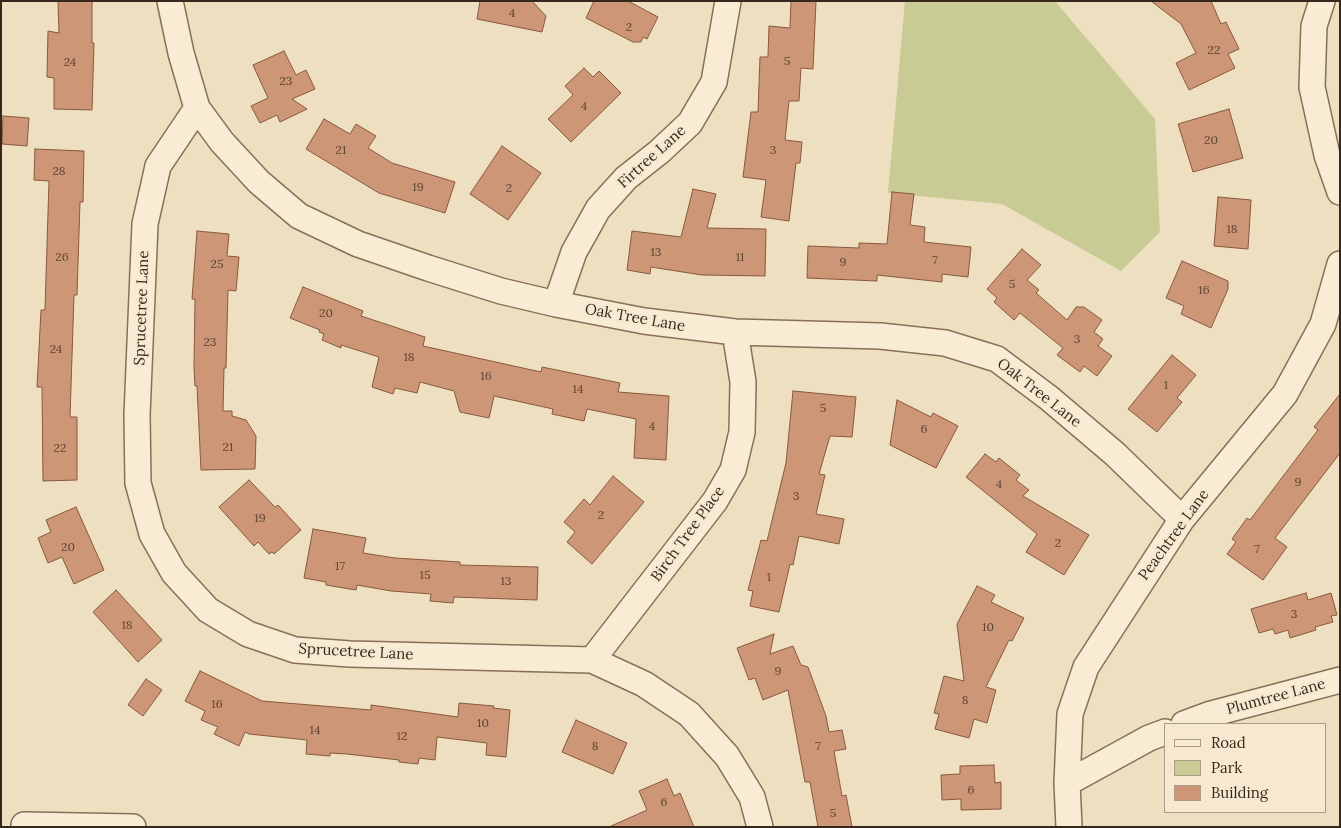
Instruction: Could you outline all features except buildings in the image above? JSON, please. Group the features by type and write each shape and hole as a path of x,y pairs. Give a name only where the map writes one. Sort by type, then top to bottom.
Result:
{"street":[{"name":"Oak Tree Lane","path":"170,1 181,53 197,108 228,149 259,182 299,216 358,244 428,268 501,291 556,304 644,322 735,332 880,336 946,343 997,359 1050,398 1115,454 1182,519"},
{"name":"Firtree Lane","path":"556,304 574,252 598,209 626,178 659,152 690,122 714,82 728,1"},
{"path":"1322,1 1314,26 1312,88 1327,155 1340,192"},
{"name":"Sprucetree Lane","path":"197,108 158,166 145,224 137,415 138,483 152,534 174,573 208,610 248,634 295,650 350,654 592,660 644,684 689,714 727,756 752,797 760,827"},
{"name":"Peachtree Lane","path":"1069,827 1067,783 1070,714 1086,667 1182,519 1284,394 1323,324 1340,264"},
{"name":"Birch Tree Place","path":"592,660 716,501 733,470 742,432 743,382 735,332"},
{"name":"Plumtree Lane","path":"1187,723 1211,714 1340,680"},
{"path":"1067,783 1149,738 1164,732"},
{"path":"24,825 133,827"}],"green space":[{"path":"905,1 1055,1 1155,119 1160,232 1121,271 1002,204 888,193"}]}
